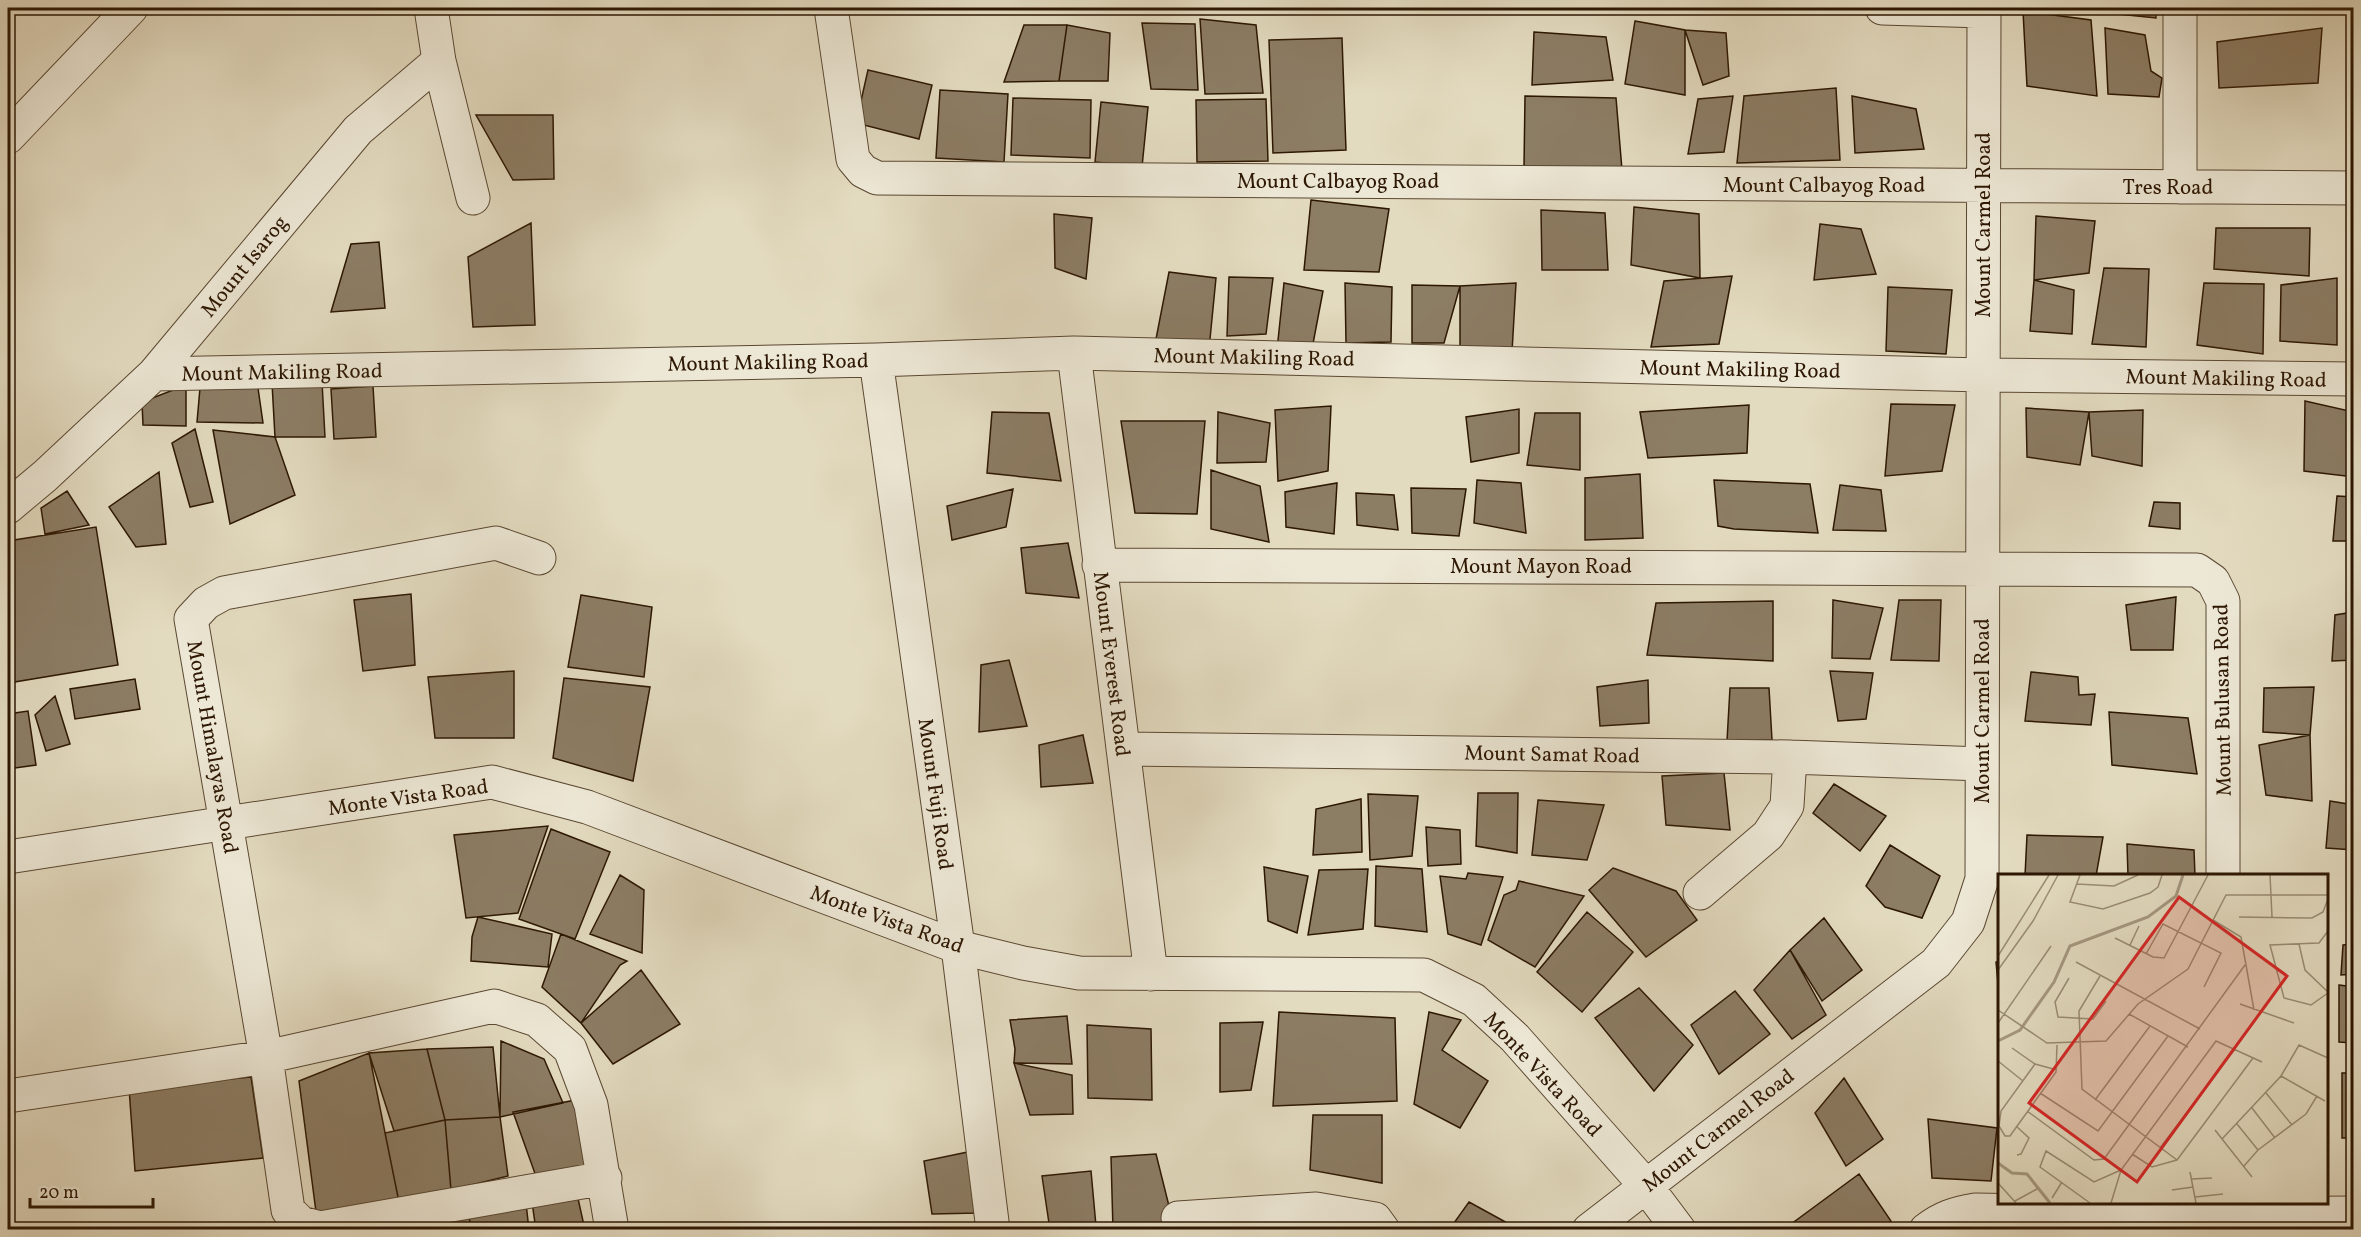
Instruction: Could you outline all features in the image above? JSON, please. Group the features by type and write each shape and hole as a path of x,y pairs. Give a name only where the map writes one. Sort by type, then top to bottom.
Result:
{"street":[{"path":"8,137 131,8"},
{"path":"431,8 440,61 473,198"},
{"name":"Mount Calbayog Road","path":"831,8 853,159 863,171 877,178 1983,186"},
{"path":"1882,8 1984,9"},
{"path":"2180,8 2180,187"},
{"name":"Mount Carmel Road","path":"1589,1230 1936,963 1968,922 1982,879 1984,9"},
{"name":"Mount Isarog","path":"8,507 45,476 154,374 358,130 440,61"},
{"name":"Tres Road","path":"1983,186 2354,188"},
{"name":"Mount Makiling Road","path":"154,374 876,360 1074,353 1983,375 2354,379"},
{"name":"Mount Everest Road","path":"1074,353 1151,974"},
{"name":"Mount Fuji Road","path":"876,360 958,947 993,1230"},
{"name":"Mount Himalayas Road","path":"539,558 496,543 224,593 206,603 191,619 266,1057 288,1210 301,1223 320,1228 605,1178"},
{"name":"Mount Mayon Road","path":"1100,565 1983,567"},
{"name":"Mount Bulusan Road","path":"1983,567 2197,570 2213,581 2223,601 2223,874"},
{"name":"Mount Samat Road","path":"1123,749 1790,758 1982,764"},
{"path":"1700,893 1767,835 1787,806 1790,758"},
{"name":"Monte Vista Road","path":"8,857 492,782 587,807 958,947 1023,963 1079,973 1424,975 1474,1000 1515,1038 1646,1186 1679,1230"},
{"path":"8,1096 266,1057 494,1006 537,1020 570,1049 591,1105 612,1230"},
{"path":"1926,1230 1937,1221 1959,1221 1975,1210 2223,1208 2354,1213"},
{"path":"1178,1218 1316,1209 1375,1220 1383,1230"}],"building":[{"path":"2097,8 2155,8 2156,18 2098,12"},
{"path":"2023,11 2091,20 2097,96 2027,86"},
{"path":"1200,19 1256,25 1263,93 1205,94"},
{"path":"1635,21 1685,30 1685,95 1625,84"},
{"path":"1142,23 1195,24 1198,90 1151,89"},
{"path":"1024,25 1067,25 1059,81 1004,82"},
{"path":"1067,25 1110,33 1108,81 1059,81"},
{"path":"2105,28 2145,35 2151,71 2162,78 2159,97 2108,94"},
{"path":"2322,28 2318,83 2219,88 2217,42"},
{"path":"1685,30 1726,33 1729,76 1703,85"},
{"path":"1534,32 1606,37 1613,80 1532,85"},
{"path":"1342,38 1346,150 1273,153 1269,40"},
{"path":"868,70 932,85 919,139 856,123"},
{"path":"1836,88 1840,160 1737,163 1744,96"},
{"path":"940,90 1008,94 1004,162 936,158"},
{"path":"1525,96 1616,98 1622,170 1524,167"},
{"path":"1733,96 1724,152 1688,154 1698,99"},
{"path":"1852,96 1916,109 1924,149 1855,153"},
{"path":"1013,98 1091,100 1090,158 1011,155"},
{"path":"1266,99 1268,161 1197,162 1196,100"},
{"path":"1101,102 1148,107 1142,167 1095,162"},
{"path":"476,115 553,115 554,179 513,180"},
{"path":"1311,200 1389,209 1379,272 1304,270"},
{"path":"1634,207 1699,214 1700,278 1631,265"},
{"path":"1541,210 1605,213 1608,270 1542,270"},
{"path":"1054,214 1092,218 1086,279 1055,268"},
{"path":"2036,216 2095,221 2089,273 2034,280"},
{"path":"531,223 535,325 473,327 468,257"},
{"path":"1820,224 1861,229 1876,274 1814,280"},
{"path":"2216,228 2310,228 2309,276 2214,269"},
{"path":"379,242 385,308 331,312 351,244"},
{"path":"2104,268 2149,269 2146,347 2092,344"},
{"path":"1169,272 1216,278 1209,349 1156,339"},
{"path":"1732,276 1719,344 1651,347 1664,281"},
{"path":"1229,277 1273,278 1266,334 1227,336"},
{"path":"2337,278 2337,345 2280,341 2281,285"},
{"path":"2034,280 2074,290 2072,334 2030,331"},
{"path":"1284,283 1323,291 1312,349 1277,350"},
{"path":"1345,283 1392,287 1391,342 1346,343"},
{"path":"1516,283 1512,352 1460,349 1460,286"},
{"path":"2204,283 2264,284 2263,354 2197,345"},
{"path":"1412,285 1460,286 1444,343 1412,343"},
{"path":"1888,287 1952,290 1946,354 1886,351"},
{"path":"257,381 263,423 197,422 200,388"},
{"path":"322,382 325,437 275,437 272,383"},
{"path":"186,385 186,426 143,425 142,402"},
{"path":"373,386 376,437 334,439 331,389"},
{"path":"2305,401 2354,412 2354,477 2304,471"},
{"path":"1891,404 1955,405 1942,471 1885,476"},
{"path":"1749,405 1747,453 1648,458 1640,412"},
{"path":"1331,406 1328,471 1278,481 1275,410"},
{"path":"2026,408 2089,412 2080,465 2027,457"},
{"path":"1519,409 1519,453 1471,462 1466,417"},
{"path":"2143,410 2142,466 2092,456 2089,412"},
{"path":"992,412 1049,413 1061,481 987,473"},
{"path":"1218,412 1270,423 1266,462 1217,463"},
{"path":"1535,413 1580,413 1580,470 1527,465"},
{"path":"1121,421 1205,421 1197,514 1135,513"},
{"path":"195,429 213,502 190,507 172,443"},
{"path":"213,430 275,437 295,495 230,524"},
{"path":"1211,470 1260,486 1269,542 1211,529"},
{"path":"159,472 166,544 136,547 109,507"},
{"path":"1640,474 1643,538 1585,540 1585,478"},
{"path":"1477,480 1521,483 1526,533 1474,523"},
{"path":"1714,480 1810,484 1818,533 1734,529 1718,526"},
{"path":"1337,483 1334,534 1286,527 1285,492"},
{"path":"1840,485 1881,490 1886,531 1833,530"},
{"path":"1411,488 1466,489 1459,536 1412,533"},
{"path":"1013,489 1006,527 952,540 947,506"},
{"path":"67,491 89,525 45,534 41,508"},
{"path":"1356,493 1394,495 1398,530 1357,525"},
{"path":"2337,496 2354,497 2354,541 2333,541"},
{"path":"2154,502 2180,503 2180,529 2149,526"},
{"path":"96,527 118,665 8,683 8,541"},
{"path":"1068,543 1079,598 1026,593 1021,548"},
{"path":"411,594 415,665 363,671 354,600"},
{"path":"581,595 652,607 644,677 568,667"},
{"path":"2176,597 2173,650 2131,650 2126,605"},
{"path":"1833,600 1883,608 1870,659 1832,658"},
{"path":"1899,600 1941,600 1939,661 1891,660"},
{"path":"1773,601 1773,661 1647,655 1656,603"},
{"path":"2354,612 2354,660 2332,661 2335,615"},
{"path":"1009,660 1027,726 979,732 981,665"},
{"path":"514,671 514,738 435,738 428,677"},
{"path":"1830,671 1873,673 1866,719 1838,721"},
{"path":"2031,672 2078,677 2079,695 2095,694 2091,725 2025,721"},
{"path":"564,678 650,687 633,781 553,758"},
{"path":"135,679 140,709 75,719 70,689"},
{"path":"1648,680 1649,723 1600,726 1597,687"},
{"path":"2314,687 2310,735 2263,732 2264,688"},
{"path":"1730,688 1769,688 1772,740 1727,741"},
{"path":"55,696 70,744 46,751 35,715"},
{"path":"28,711 36,765 8,769 8,714"},
{"path":"2109,712 2188,718 2197,774 2112,765"},
{"path":"1083,735 1093,783 1041,787 1039,745"},
{"path":"2310,735 2312,801 2266,795 2259,745"},
{"path":"1724,773 1730,830 1666,825 1662,776"},
{"path":"1834,784 1886,816 1860,851 1813,813"},
{"path":"1478,793 1518,793 1517,853 1476,846"},
{"path":"1368,794 1418,796 1412,856 1370,860"},
{"path":"1361,799 1362,852 1313,855 1316,809"},
{"path":"1538,800 1604,805 1587,860 1532,855"},
{"path":"2330,801 2354,805 2354,850 2326,848"},
{"path":"548,826 518,913 466,918 454,835"},
{"path":"1426,827 1460,830 1461,864 1428,866"},
{"path":"551,829 610,852 575,939 519,919"},
{"path":"2027,835 2103,837 2096,874 2025,874"},
{"path":"2127,844 2194,850 2195,874 2128,874"},
{"path":"1890,845 1940,876 1922,918 1885,907 1866,886"},
{"path":"1376,866 1422,869 1427,932 1375,926"},
{"path":"1264,867 1308,876 1297,933 1268,921"},
{"path":"1613,868 1676,891 1697,920 1646,957 1589,890"},
{"path":"1368,869 1363,929 1308,935 1319,870"},
{"path":"1468,873 1503,877 1481,945 1448,934 1440,876 1466,879"},
{"path":"620,875 644,890 642,953 590,934"},
{"path":"1519,881 1584,896 1535,967 1488,940 1504,895 1516,890"},
{"path":"1587,912 1633,952 1582,1012 1537,972"},
{"path":"478,917 552,934 548,967 471,961 472,937"},
{"path":"1824,918 1862,970 1822,1001 1790,950"},
{"path":"561,934 627,961 620,965 581,1023 542,987"},
{"path":"2354,944 2354,974 2341,975 2343,945"},
{"path":"1790,950 1826,1015 1792,1039 1754,990"},
{"path":"641,970 680,1024 613,1064 581,1023"},
{"path":"2339,985 2354,987 2354,1043 2339,1042"},
{"path":"1639,988 1693,1045 1654,1091 1595,1018"},
{"path":"1735,991 1770,1034 1719,1074 1691,1025"},
{"path":"1279,1012 1395,1018 1397,1101 1273,1106"},
{"path":"1429,1012 1461,1020 1442,1050 1488,1081 1460,1128 1414,1104"},
{"path":"1067,1016 1072,1064 1014,1063 1015,1049 1010,1020"},
{"path":"1263,1022 1251,1090 1220,1092 1220,1023"},
{"path":"1087,1025 1151,1029 1152,1100 1088,1098"},
{"path":"501,1041 544,1059 563,1103 500,1117"},
{"path":"493,1047 500,1117 445,1120 427,1049"},
{"path":"427,1049 445,1120 394,1131 369,1053"},
{"path":"369,1053 399,1202 316,1212 299,1081"},
{"path":"1014,1063 1072,1075 1073,1114 1030,1115"},
{"path":"2342,1073 2354,1073 2354,1138 2342,1138"},
{"path":"251,1077 263,1158 135,1171 129,1088"},
{"path":"1844,1078 1883,1139 1846,1166 1815,1113"},
{"path":"576,1100 589,1171 538,1182 513,1112"},
{"path":"1313,1115 1382,1115 1382,1183 1310,1170"},
{"path":"500,1117 508,1176 451,1190 445,1120"},
{"path":"1928,1119 1997,1128 1991,1181 1932,1178"},
{"path":"445,1120 451,1190 399,1202 385,1133"},
{"path":"968,1152 979,1213 932,1214 924,1161"},
{"path":"1156,1154 1175,1230 1113,1230 1111,1157"},
{"path":"1091,1171 1096,1226 1050,1230 1042,1176"},
{"path":"1859,1174 1891,1221 1880,1230 1783,1230"},
{"path":"577,1194 585,1230 536,1230 532,1202"},
{"path":"1469,1202 1520,1230 1449,1230"},
{"path":"526,1203 529,1230 471,1230 469,1215"},
{"path":"469,1215 471,1230 404,1230"}]}
